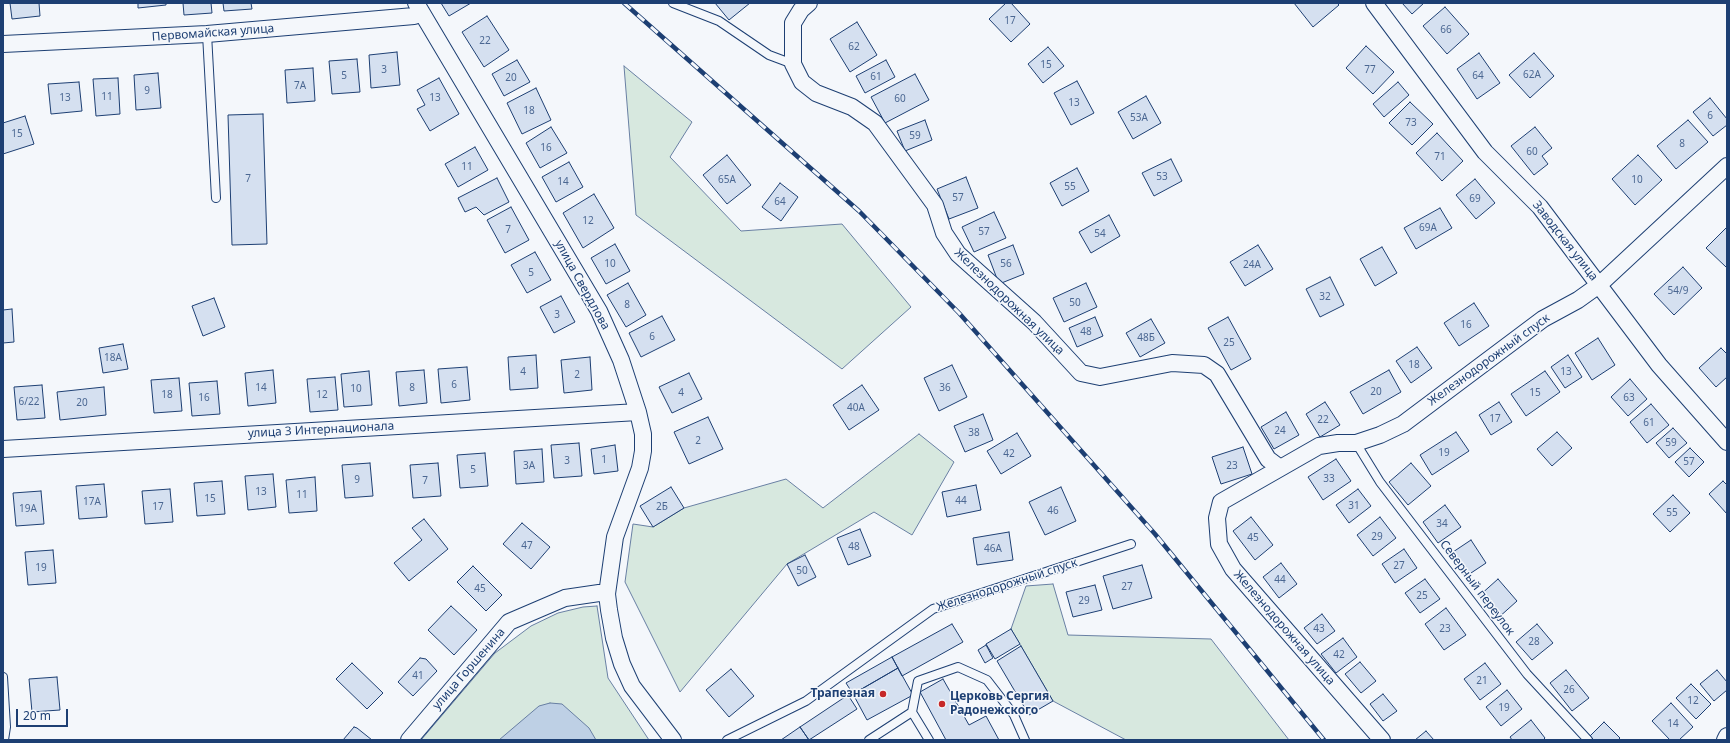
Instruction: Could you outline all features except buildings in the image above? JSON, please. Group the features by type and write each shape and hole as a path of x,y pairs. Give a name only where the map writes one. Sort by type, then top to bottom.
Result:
{"street":[{"path":"793,64 793,23 801,10 809,3"},
{"name":"Заводская улица","path":"1374,3 1485,152 1540,207 1659,365 1727,442"},
{"name":"Первомайская улица","path":"3,44 208,34 414,16 419,8"},
{"name":"улица Свердлова","path":"419,8 599,311 621,360 638,412 643,434 643,451 640,468 615,537 607,594 614,638 622,664 632,686 673,740"},
{"name":"Железнодорожная улица","path":"793,64 802,82 816,93 852,107 876,123 935,205 944,233 958,254 1034,322 1082,374 1100,377 1172,363 1204,365 1217,374 1268,459 1280,468"},
{"name":"Железнодорожный спуск","path":"1221,502 1319,446 1338,443 1356,443 1380,435 1403,424 1543,319 1578,300 1599,285 1727,166"},
{"name":"улица 3 Интернационала","path":"3,449 638,412"},
{"name":"Железнодорожная улица","path":"1221,502 1216,518 1219,544 1232,569 1382,740"},
{"name":"улица Горшенина","path":"409,740 510,622 565,598 599,593 607,594"},
{"path":"1725,740 1727,736"}],"lane":[{"path":"673,3 719,21 769,55 793,64"},
{"path":"208,34 216,198"},
{"name":"Северный переулок","path":"1356,443 1380,482 1527,674 1588,740"},
{"name":"Железнодорожный спуск","path":"727,740 806,701 933,609 1131,544"},
{"path":"929,740 912,712 918,681 958,667 987,680 1014,715 1025,740"},
{"path":"3,677 6,727 4,740"},
{"path":"869,740 912,712"}],"shaded area":[{"path":"624,66 692,122 670,157 741,231 842,224 911,307 842,369 636,215"},
{"path":"919,434 954,462 912,535 874,512 787,564 680,692 625,582 633,524 653,527 684,508 786,479 823,508"},
{"path":"1053,584 1068,635 1211,639 1289,740 1126,740 1053,701 1011,629 1026,586"},
{"path":"597,606 608,678 649,740 421,740 495,653 531,626 558,613 583,607"}],"water":[{"path":"550,703 562,704 589,728 596,740 499,740 539,706"}],"railway":[{"path":"624,3 859,211 959,313 1155,534 1324,740"}],"place":[{"name":"Трапезная","path":"883,694"},
{"name":"Церковь Сергия Радонежского","path":"942,704"}]}
